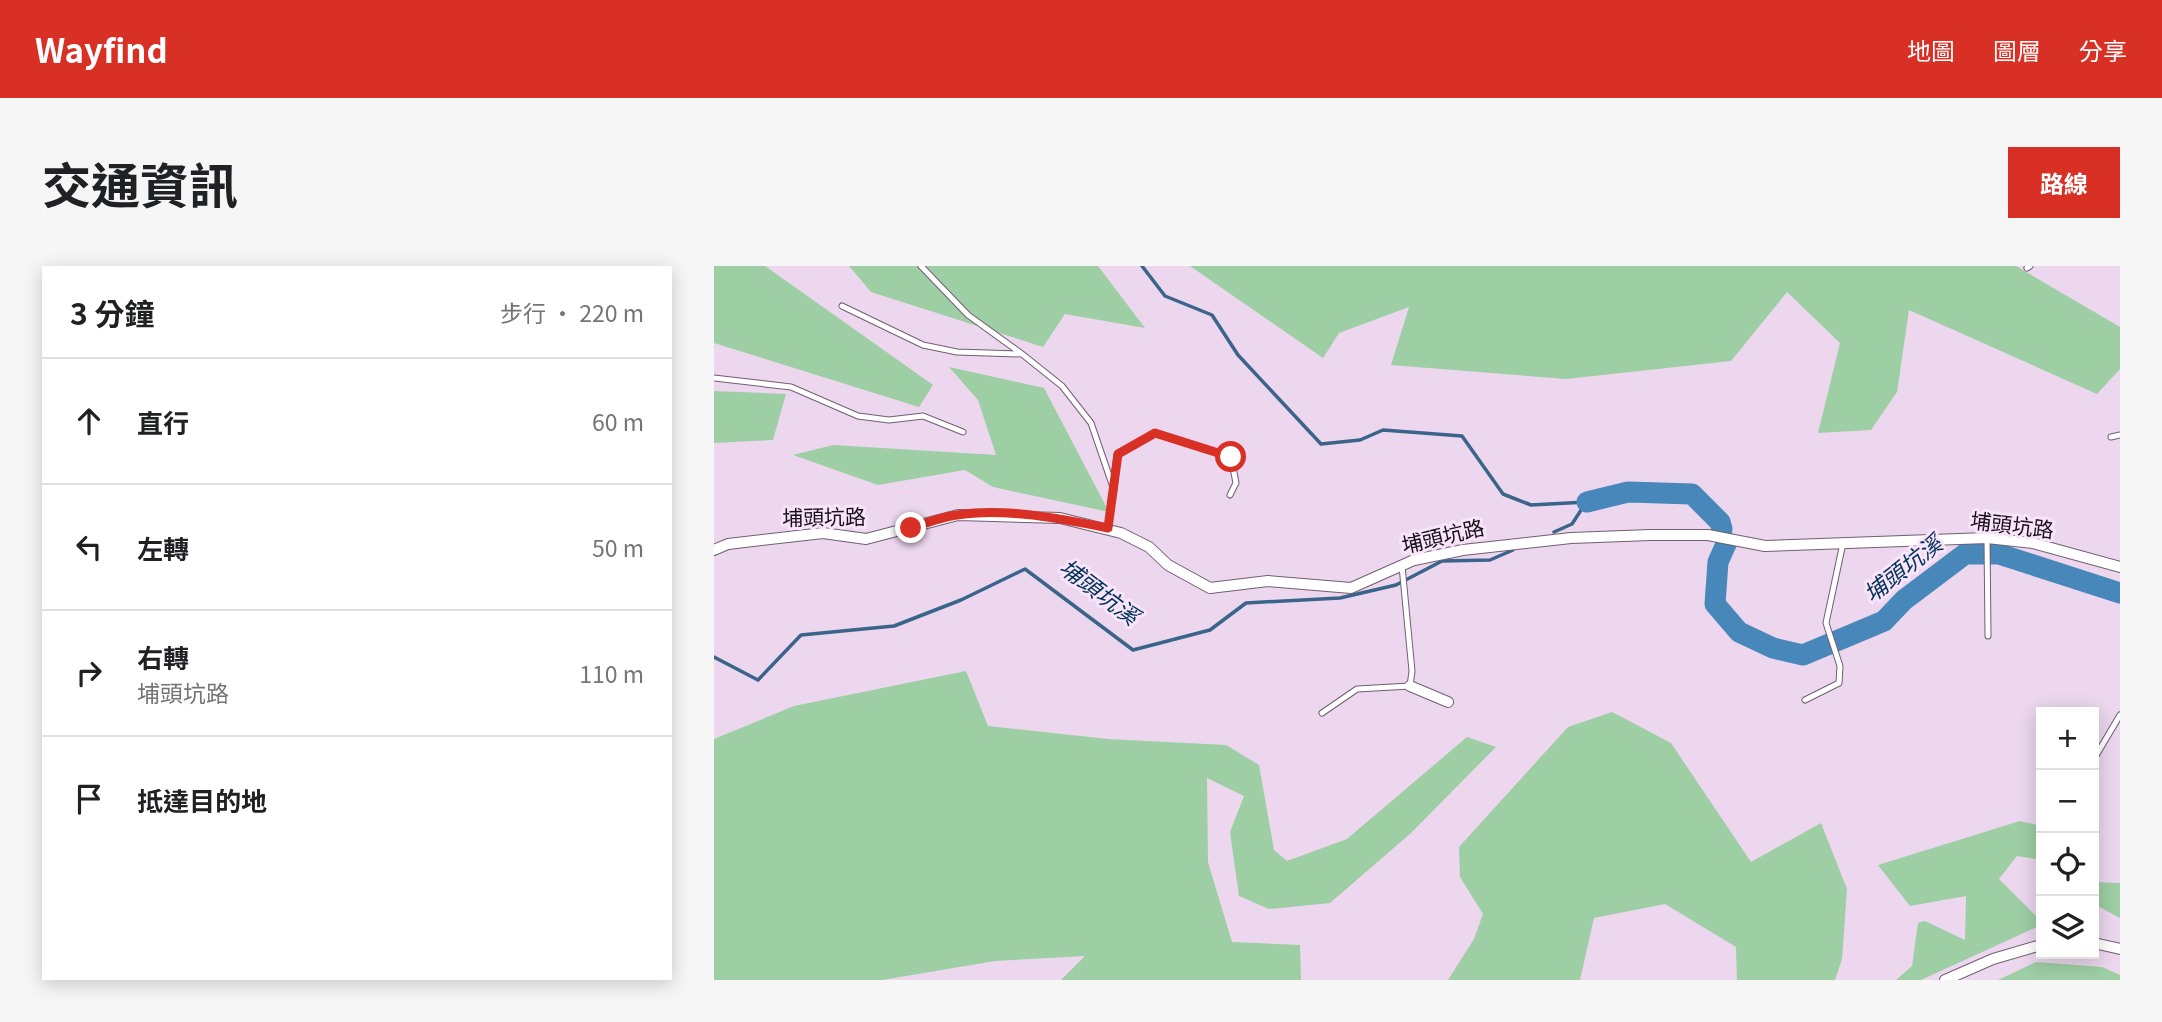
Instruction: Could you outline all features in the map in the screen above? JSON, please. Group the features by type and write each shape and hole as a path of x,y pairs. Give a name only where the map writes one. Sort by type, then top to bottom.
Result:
{"street":[{"name":"埔頭坑路","path":"714,550 728,544 823,533 866,539 958,514 1060,518 1108,528 1149,547 1168,565 1210,588 1268,581 1351,588 1402,569 1414,560 1488,545 1571,538 1699,535 1765,546 1987,538 2033,543 2120,567"},
{"path":"1410,686 1448,702"},
{"path":"2099,944 2120,949"},
{"path":"1945,980 1993,959 2036,946"}],"lane":[{"path":"921,266 968,315 1062,386 1091,423 1114,490"},
{"path":"842,306 923,345 957,352 1021,354"},
{"path":"714,378 791,387 858,416 889,420 923,416 962,432"},
{"path":"1108,528 1118,454 1155,433 1231,457 1236,483 1230,495"},
{"path":"2110,437 2120,435"},
{"path":"1987,538 1990,571 1988,636"},
{"path":"1805,700 1839,683 1840,666 1826,623 1843,543"},
{"path":"714,544 728,544"},
{"path":"1322,713 1357,689 1410,686 1412,671 1402,569"},
{"path":"2099,751 2120,715"}],"green space":[{"path":"714,266 765,266 933,385 919,407 714,343"},
{"path":"849,266 1098,266 1145,328 1065,314 1043,347 871,292"},
{"path":"1190,266 2016,266 2120,327 2120,369 2097,394 1909,310 1897,392 1871,430 1818,433 1840,343 1787,292 1731,361 1566,379 1391,365 1409,307 1339,333 1323,358"},
{"path":"949,367 1044,388 1109,512 993,487 965,470 878,485 793,455 833,445 996,455 978,400"},
{"path":"714,391 786,394 773,440 714,443"},
{"path":"966,671 988,726 1108,739 1226,745 1259,765 1274,850 1287,861 1347,839 1467,737 1496,747 1411,833 1330,903 1269,909 1239,896 1230,832 1244,796 1207,778 1208,862 1232,942 1300,945 1301,980 1061,980 1085,956 995,961 882,980 714,980 714,739 794,706"},
{"path":"1612,712 1671,743 1751,862 1821,823 1847,889 1842,959 1835,980 1737,980 1736,947 1665,904 1594,918 1580,980 1448,980 1474,939 1483,914 1460,877 1459,847 1568,727"},
{"path":"2020,821 2036,825 2036,859 2017,856 1999,879 2036,916 2036,927 1921,980 1896,980 1912,966 1918,923 1925,921 1965,940 1966,896 1910,906 1878,865"},
{"path":"2099,882 2120,883 2120,918 2099,907"},
{"path":"2036,962 2102,967 2120,975 2120,980 1998,980"}],"waterway":[{"path":"1142,266 1165,296 1212,315 1238,355 1321,444 1360,440 1383,430 1462,436 1503,494 1531,505 1587,502"},
{"name":"埔頭坑溪","path":"1587,502 1628,492 1692,494 1720,522 1722,529"},
{"name":"埔頭坑溪","path":"1554,532 1572,524 1585,504"},
{"name":"埔頭坑溪","path":"1727,542 1718,562 1715,604 1739,632 1773,648 1803,655 1884,621 1904,600 1965,554 1999,554 2120,593"},
{"name":"埔頭坑溪","path":"714,657 758,680 801,635 894,626 961,600 1025,569 1133,650 1210,630 1246,603 1340,598 1396,585 1442,561 1490,560 1513,550"}],"route":[{"path":"911,528 958,514 989,514 1060,518 1108,528 1118,454 1131,444 1155,433 1231,457"}]}
